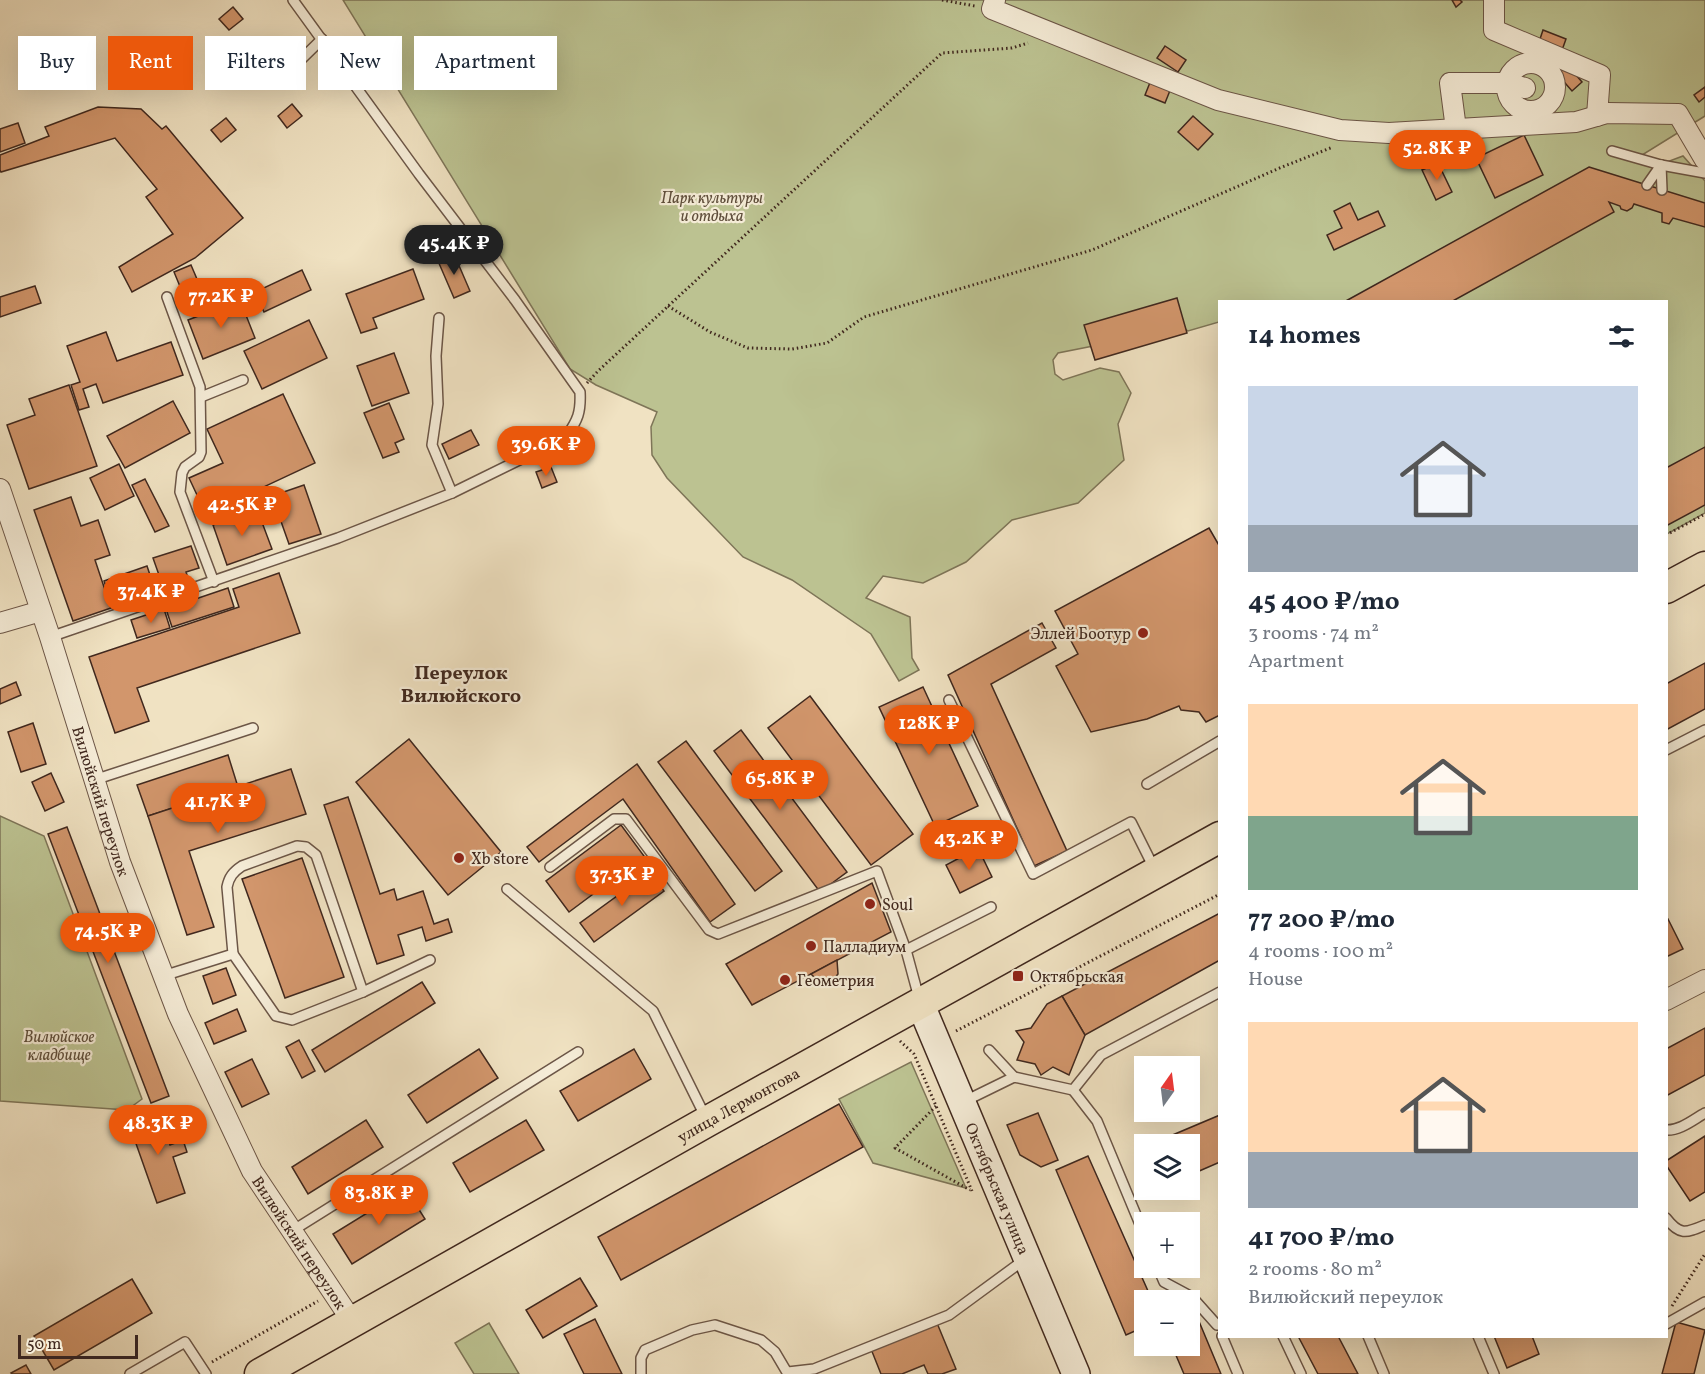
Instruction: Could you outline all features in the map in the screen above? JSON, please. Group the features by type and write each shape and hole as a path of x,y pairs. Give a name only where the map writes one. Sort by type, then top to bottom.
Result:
{"main road":[{"path":"1668,587 1705,567"},
{"name":"улица Лермонтова","path":"260,1374 708,1121 1218,838"}],"street":[{"path":"1494,0 1494,30 1600,75 1597,116"},
{"path":"993,5 1057,35 1218,100 1340,130 1389,133 1569,123 1607,113 1678,114 1705,160"},
{"path":"1455,129 1450,83 1530,87 1569,123"},
{"name":"Вилюйский переулок","path":"0,489 50,637 120,862 178,1014 252,1171 352,1321"},
{"path":"0,622 41,611"},
{"path":"1668,999 1705,980"},
{"name":"Октябрьская улица","path":"921,1003 1076,1374"}],"lane":[{"path":"293,0 320,36"},
{"path":"306,55 318,43"},
{"path":"50,637 338,538 452,493 566,437 576,423 581,408 580,392 359,90"},
{"path":"1612,151 1661,165 1705,173"},
{"path":"1661,165 1655,187 1661,165"},
{"path":"167,297 201,387 201,455 185,467 180,479 180,492 214,582"},
{"path":"439,318 436,356 438,404 432,445 452,493"},
{"path":"201,397 243,380"},
{"path":"949,700 1033,874 1131,822 1156,872"},
{"path":"94,780 253,728"},
{"path":"1668,749 1705,730"},
{"path":"1147,784 1218,742"},
{"path":"550,867 614,819 626,819 709,930 718,934 877,871 906,950 921,1003"},
{"path":"363,992 316,855 306,847 297,846 234,871 227,887 233,954 276,1016 292,1020 363,992 430,960"},
{"path":"507,889 652,1011 708,1121"},
{"path":"906,950 991,907"},
{"path":"163,976 233,954"},
{"path":"1072,1090 1101,1055 1218,993"},
{"path":"989,1050 1014,1077 1072,1090 1097,1121 1135,1212"},
{"path":"292,1231 578,1052"},
{"path":"963,1102 1014,1077"},
{"path":"1668,1130 1683,1126 1705,1113"},
{"path":"1668,1220 1675,1229 1680,1231 1689,1232 1705,1225"},
{"path":"641,1374 641,1358 645,1350 692,1330 715,1325 760,1340 775,1352 788,1373 814,1368 949,1315 1028,1257"},
{"path":"1162,1278 1164,1282 1192,1297 1218,1326"},
{"path":"1668,1323 1705,1302"},
{"path":"1223,1338 1238,1374"},
{"path":"1284,1338 1301,1374"},
{"path":"1369,1338 1384,1374"},
{"path":"1479,1338 1494,1374"},
{"path":"130,1374 185,1342 204,1371"}],"path":[{"path":"942,0 993,5"},
{"path":"580,392 598,371 942,53 1012,48 1057,35"},
{"path":"668,306 710,332 748,348 792,349 827,343 864,317 1092,250 1282,166 1373,132"},
{"path":"1668,534 1705,514"},
{"path":"956,1031 1218,895"},
{"path":"900,1041 914,1054 972,1191 895,1148 936,1106"},
{"path":"1668,1312 1705,1254"},
{"path":"204,1371 320,1300 329,1285"}],"green space":[{"name":"Парк культуры и отдыха","path":"343,0 1705,0 1705,116 1642,155 1667,162 1683,156 1705,181 1705,513 1668,533 1668,300 1218,300 1218,322 1188,331 1184,328 1058,353 1053,360 1055,374 1063,380 1100,368 1119,372 1131,393 1118,424 1124,460 1078,503 1012,520 966,562 923,583 883,576 866,598 910,617 912,658 919,670 899,681 871,634 792,580 743,557 667,478 652,455 651,427 657,412 596,385 570,369 398,90 402,90 402,36 365,36"},
{"name":"Вилюйское кладбище","path":"0,816 44,836 142,1099 127,1110 0,1101"},
{"path":"911,1062 966,1188 873,1163 839,1099"},
{"path":"489,1323 519,1374 474,1374 455,1343"}],"building":[{"path":"1452,0 1460,0 1462,2 1456,7"},
{"path":"233,7 243,19 229,30 219,19"},
{"path":"1543,30 1566,39 1561,53 1538,45"},
{"path":"1165,46 1186,60 1178,72 1157,58"},
{"path":"1562,59 1582,82 1572,91 1552,68"},
{"path":"1151,80 1171,88 1165,103 1145,95"},
{"path":"1705,87 1705,97 1699,102 1694,95"},
{"path":"292,104 302,116 287,128 278,116"},
{"path":"98,107 141,109 162,129 166,126 243,218 195,258 132,292 119,267 173,234 146,197 157,189 115,138 1,172 0,170 0,155 49,136 45,127"},
{"path":"1193,116 1213,134 1198,150 1178,132"},
{"path":"226,118 236,130 221,142 211,130"},
{"path":"18,123 25,143 0,152 0,129"},
{"path":"1524,135 1543,175 1495,198 1476,158"},
{"path":"1438,163 1452,192 1436,200 1422,170"},
{"path":"1589,167 1705,203 1705,227 1673,218 1669,224 1662,222 1662,213 1634,204 1627,211 1609,202 1614,212 1455,300 1348,300"},
{"path":"1350,203 1358,220 1378,211 1385,226 1334,250 1327,235 1342,228 1334,211"},
{"path":"454,254 470,291 454,298 438,261"},
{"path":"191,265 208,305 191,313 174,272"},
{"path":"413,269 424,299 373,318 377,328 361,333 346,294"},
{"path":"302,270 311,290 264,312 255,292"},
{"path":"35,286 41,303 0,317 0,297"},
{"path":"1177,298 1187,333 1095,360 1084,325"},
{"path":"240,300 255,338 203,359 188,320"},
{"path":"309,320 327,358 262,389 244,351"},
{"path":"106,332 117,361 171,342 183,375 103,403 96,384 83,389 89,407 79,410 71,385 80,382 67,346"},
{"path":"394,353 409,393 372,406 357,366"},
{"path":"69,385 97,466 29,489 7,425 35,415 29,399"},
{"path":"283,394 315,463 206,514 189,478 223,463 207,429"},
{"path":"173,401 190,433 125,468 107,436"},
{"path":"389,403 404,439 395,443 399,452 383,458 364,413"},
{"path":"471,430 479,445 449,459 442,444"},
{"path":"1705,447 1705,505 1668,525 1668,467"},
{"path":"119,464 134,496 105,510 90,478"},
{"path":"551,467 557,482 542,488 536,472"},
{"path":"145,479 169,526 155,532 132,485"},
{"path":"304,485 321,534 289,544 272,496"},
{"path":"71,497 81,526 98,520 110,555 95,560 111,608 73,621 34,510"},
{"path":"257,509 272,549 227,565 213,525"},
{"name":"Эллей Боотур","path":"1209,528 1218,544 1218,716 1206,722 1199,712 1181,710 1179,706 1147,719 1091,732 1056,666 1078,654 1055,611"},
{"path":"191,546 199,568 186,572 189,581 157,591 153,577 159,575 153,558"},
{"path":"147,566 156,593 113,608 104,581"},
{"path":"279,573 300,633 137,688 149,721 115,733 89,657 239,607 233,589"},
{"path":"228,588 234,607 172,627 166,609"},
{"path":"164,609 170,628 137,638 131,620"},
{"path":"1042,623 1056,648 991,684 1067,851 1034,866 948,675"},
{"path":"1705,663 1705,709 1668,729 1668,683"},
{"path":"16,682 21,695 0,704 0,689"},
{"path":"923,687 978,806 935,826 879,707"},
{"path":"810,696 913,834 871,865 768,728"},
{"path":"33,723 46,764 21,772 8,732"},
{"path":"741,730 847,872 820,892 714,751"},
{"path":"409,739 501,852 448,895 356,782"},
{"path":"686,741 782,871 755,891 658,762"},
{"path":"228,755 238,787 148,816 137,785"},
{"path":"637,764 735,904 710,922 623,799 539,862 527,847"},
{"path":"291,769 306,814 189,851 214,927 187,935 148,816"},
{"path":"51,773 64,802 45,811 32,782"},
{"path":"348,797 380,894 394,889 397,900 423,891 434,924 448,919 452,932 426,941 422,927 398,935 404,955 377,964 324,805"},
{"path":"621,825 644,856 569,912 546,881"},
{"path":"67,827 169,1096 151,1103 48,834"},
{"path":"978,848 992,877 960,893 946,865"},
{"path":"302,858 344,977 285,998 242,879"},
{"path":"650,872 664,891 594,942 580,923"},
{"name":"Палладиум","path":"872,883 891,932 752,1005 726,964"},
{"path":"1218,914 1218,961 1085,1035 1062,996"},
{"path":"1668,919 1683,949 1668,956"},
{"path":"837,960 838,974 832,981 818,981 811,974"},
{"path":"226,968 236,995 213,1004 203,976"},
{"path":"422,982 435,1003 325,1072 312,1050"},
{"path":"1062,996 1085,1035 1069,1075 1053,1067 1041,1075 1035,1064 1017,1060 1024,1042 1016,1031 1031,1028 1047,1004"},
{"path":"237,1009 246,1031 214,1044 205,1023"},
{"path":"1705,1028 1705,1075 1668,1095 1668,1048"},
{"path":"299,1040 315,1071 302,1078 286,1047"},
{"path":"479,1049 498,1078 427,1123 408,1095"},
{"path":"634,1049 651,1079 578,1121 560,1091"},
{"path":"252,1059 269,1094 242,1107 225,1072"},
{"path":"839,1104 863,1147 621,1280 598,1237"},
{"path":"158,1110 170,1145 183,1140 187,1152 173,1157 185,1193 157,1203 128,1121"},
{"path":"1038,1113 1058,1160 1041,1167 1020,1155 1007,1125"},
{"path":"1218,1116 1218,1163 1200,1171 1200,1134 1175,1134"},
{"path":"366,1120 383,1147 308,1194 292,1167"},
{"path":"526,1120 544,1150 470,1192 453,1163"},
{"path":"1705,1136 1705,1192 1690,1201 1668,1168 1668,1160"},
{"path":"1088,1156 1134,1260 1134,1278 1142,1278 1148,1290 1134,1290 1134,1331 1126,1335 1056,1170"},
{"path":"406,1189 425,1219 352,1264 333,1234"},
{"path":"580,1278 597,1306 543,1338 526,1310"},
{"path":"132,1279 152,1313 54,1370 34,1336"},
{"path":"595,1319 622,1374 584,1374 564,1334"},
{"path":"1676,1322 1705,1330 1694,1374 1662,1374"},
{"path":"937,1323 956,1369 942,1374 928,1374 924,1365 902,1374 881,1374 871,1349"},
{"path":"1200,1324 1221,1374 1184,1374 1176,1356 1200,1356"},
{"path":"1299,1338 1339,1338 1358,1374 1318,1374"},
{"path":"1495,1338 1533,1338 1539,1354 1507,1368"},
{"path":"26,1365 31,1374 11,1373"}],"place":[{"name":"Эллей Боотур","path":"1143,633"},
{"name":"Xb store","path":"459,858"},
{"name":"Soul","path":"870,904"},
{"name":"Палладиум","path":"811,946"},
{"name":"Октябрьская","path":"1018,976"},
{"name":"Геометрия","path":"785,980"}],"district":[{"name":"Переулок Вилюйского","path":"461,684"}]}
